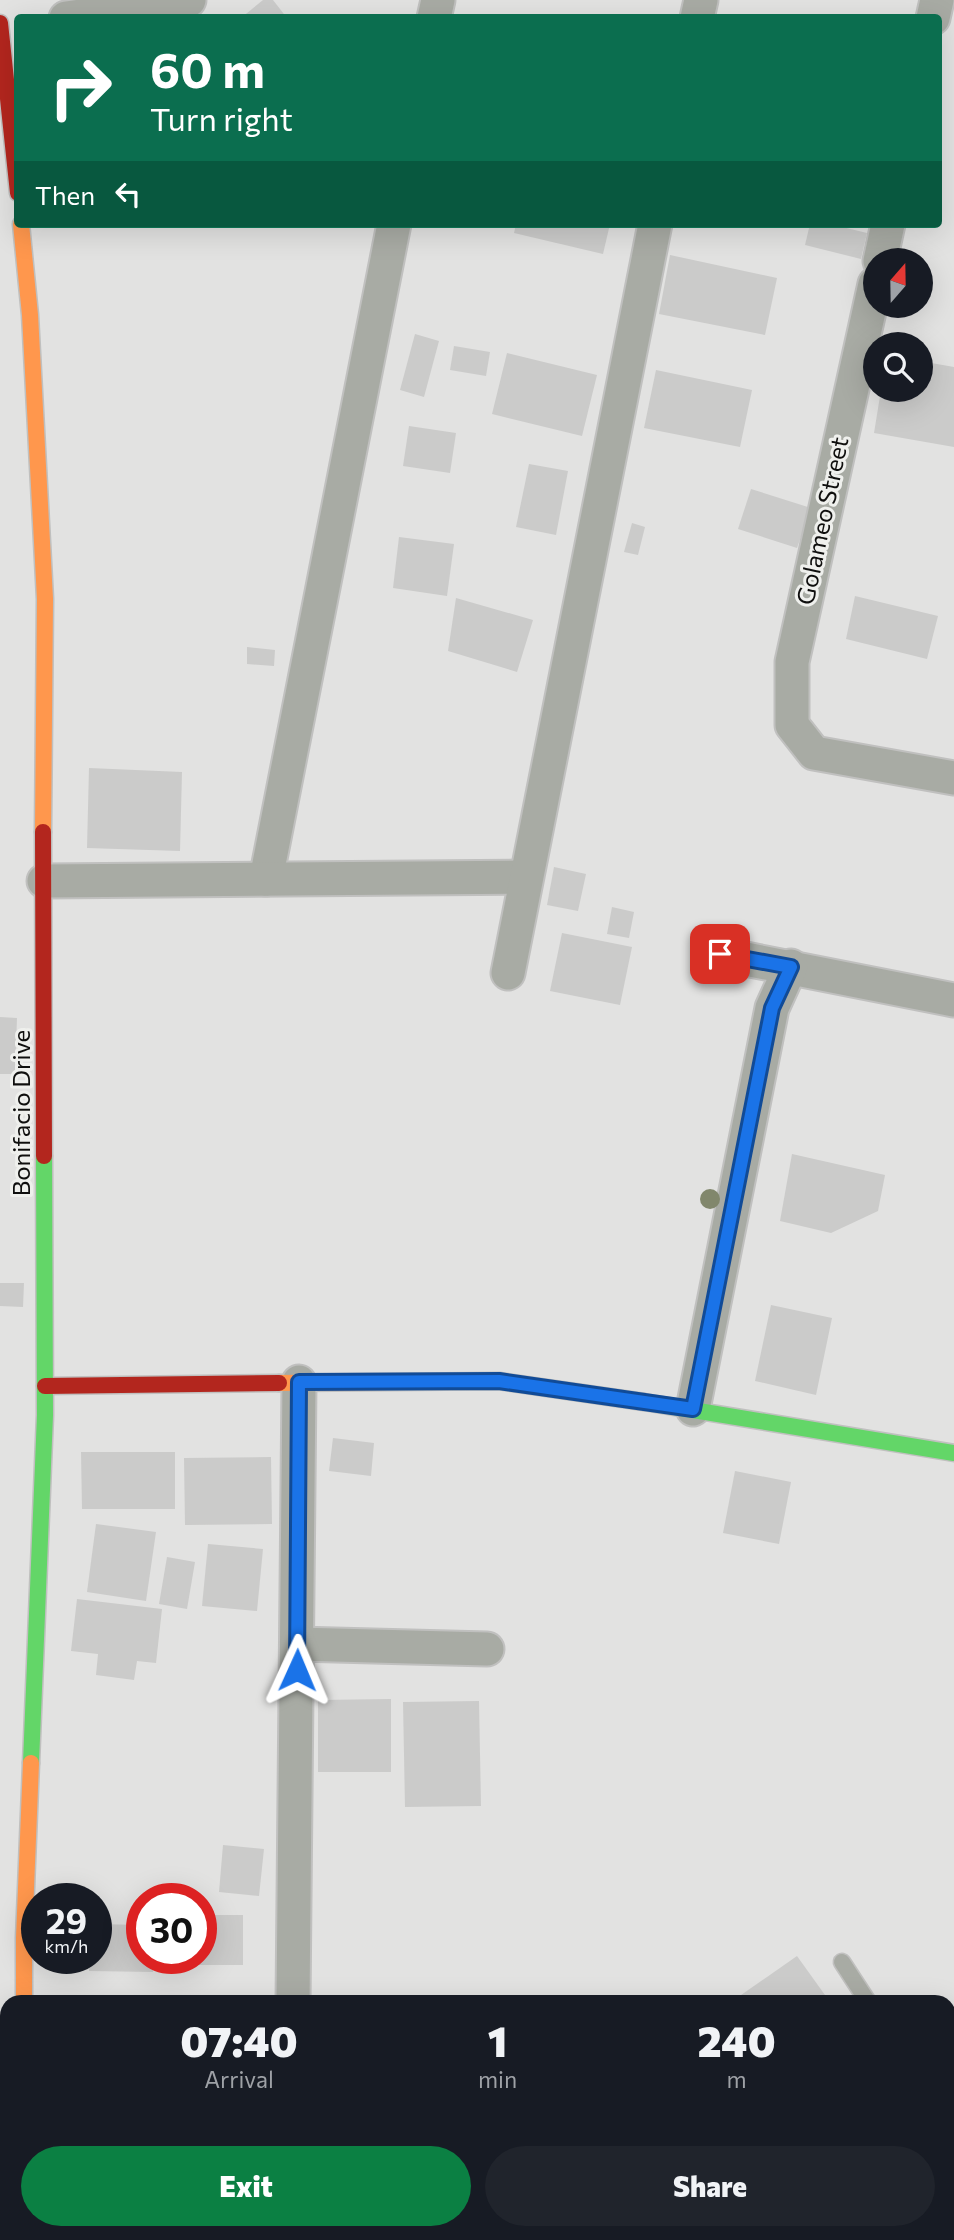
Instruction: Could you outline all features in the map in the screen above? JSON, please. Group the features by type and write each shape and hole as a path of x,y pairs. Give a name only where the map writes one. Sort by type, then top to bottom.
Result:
{"street":[{"path":"96,14 189,0"},
{"path":"0,24 14,155"},
{"name":"Bonifacio Drive","path":"21,228 30,315 45,599 45,1386 12,1938 23,1995"},
{"path":"266,879 393,228"},
{"path":"508,973 654,228"},
{"path":"883,248 887,228"},
{"name":"Golameo Street","path":"868,318 792,662 792,725 814,753 954,778"},
{"path":"44,881 526,877"},
{"path":"720,954 954,1000"},
{"path":"693,1409 772,1008 791,967"},
{"path":"45,1386 499,1381 693,1409 954,1453"},
{"path":"293,1995 299,1382"},
{"path":"297,1644 487,1649"}],"lane":[{"path":"842,1962 863,1995"}],"building":[{"path":"263,0 273,0 284,14 246,14"},
{"path":"515,228 609,228 603,254 514,233"},
{"path":"809,228 846,228 867,233 861,259 805,245"},
{"path":"670,255 777,278 765,335 659,314"},
{"path":"415,334 439,341 424,397 400,390"},
{"path":"454,346 490,352 486,376 450,370"},
{"path":"507,353 597,375 582,436 492,414"},
{"path":"933,363 954,367 954,447 874,433 879,402 933,402"},
{"path":"656,370 752,390 740,447 644,428"},
{"path":"409,426 456,433 450,473 403,466"},
{"path":"529,464 568,471 556,535 516,527"},
{"path":"751,489 811,508 797,548 738,529"},
{"path":"632,523 645,527 638,555 624,552"},
{"path":"399,537 454,544 447,596 393,588"},
{"path":"855,596 938,616 927,659 846,639"},
{"path":"456,598 533,620 517,672 448,651"},
{"path":"247,647 275,650 274,666 247,664"},
{"path":"89,768 182,772 180,851 87,848"},
{"path":"554,867 586,874 578,911 547,905"},
{"path":"612,907 634,912 629,938 607,934"},
{"path":"562,933 632,947 620,1005 550,991"},
{"path":"0,1017 17,1018 15,1074 0,1074"},
{"path":"792,1154 885,1175 878,1211 831,1233 780,1221"},
{"path":"0,1283 24,1283 23,1307 0,1306"},
{"path":"771,1305 832,1318 816,1395 755,1381"},
{"path":"333,1438 374,1443 371,1476 329,1471"},
{"path":"81,1452 175,1452 175,1509 82,1509"},
{"path":"271,1457 272,1524 185,1525 184,1458"},
{"path":"735,1471 791,1482 779,1544 723,1533"},
{"path":"96,1524 156,1532 146,1601 87,1592"},
{"path":"208,1544 263,1549 257,1611 202,1606"},
{"path":"167,1557 195,1562 187,1609 159,1604"},
{"path":"77,1599 162,1609 156,1663 137,1661 134,1680 96,1675 98,1654 71,1651"},
{"path":"391,1699 391,1772 318,1772 318,1700"},
{"path":"479,1701 481,1806 405,1807 403,1702"},
{"path":"223,1845 264,1849 259,1896 219,1892"},
{"path":"217,1915 243,1915 243,1965 217,1965"},
{"path":"112,1924 126,1925 126,1972 112,1971"},
{"path":"797,1956 825,1995 741,1995"}],"traffic: fast":[{"path":"31,1763 45,1415 44,1156"},
{"path":"644,1402 954,1453"}],"traffic: slow":[{"path":"21,228 30,315 45,599 43,832"},
{"path":"279,1383 499,1381 644,1402"},
{"path":"24,1995 31,1763"}],"traffic: jam":[{"path":"0,23 14,155"},
{"path":"43,832 44,1156"},
{"path":"45,1386 279,1383"}],"route":[{"path":"297,1670 299,1382 499,1381 693,1409 772,1008 791,967 720,954"}]}
